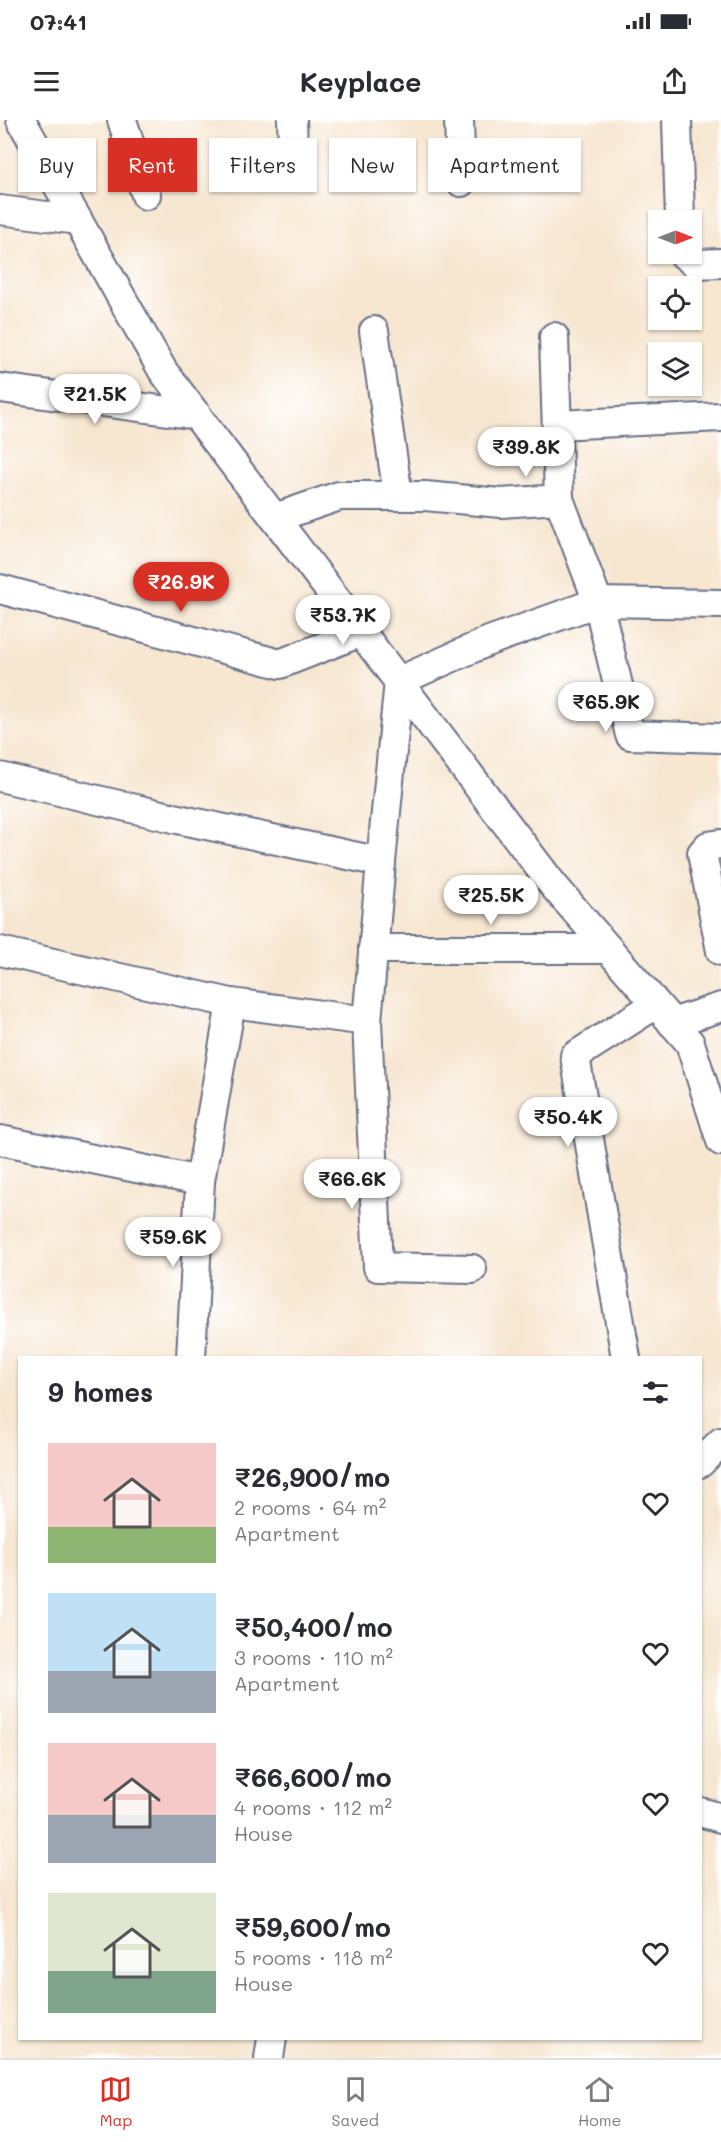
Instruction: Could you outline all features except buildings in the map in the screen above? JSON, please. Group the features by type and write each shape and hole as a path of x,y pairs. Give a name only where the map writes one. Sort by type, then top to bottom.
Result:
{"street":[{"path":"21,120 163,371 553,885 690,1043 721,1141"},
{"path":"122,120 146,195"},
{"path":"292,120 293,138"},
{"path":"459,120 459,138"},
{"path":"677,120 680,210"},
{"path":"0,210 78,220"},
{"path":"702,264 721,263"},
{"path":"374,331 398,496"},
{"path":"554,337 559,499 598,602 630,735 721,738"},
{"path":"0,388 197,415"},
{"path":"557,424 721,417"},
{"path":"275,518 339,496 398,496 501,504 559,499"},
{"path":"0,589 280,664 361,632"},
{"path":"399,681 489,641 598,602 721,604"},
{"path":"399,681 367,1021 378,1268 472,1269"},
{"path":"0,777 178,819 381,862"},
{"path":"721,844 708,846 702,853 702,863 721,951"},
{"path":"373,949 608,949"},
{"path":"0,951 231,1003 367,1021"},
{"path":"191,1356 200,1181 231,1003"},
{"path":"626,1356 575,1056 664,1014 721,1007"},
{"path":"0,1140 200,1181"},
{"path":"702,1461 721,1442"},
{"path":"702,1813 721,1818"},
{"path":"269,2058 272,2040"}]}
